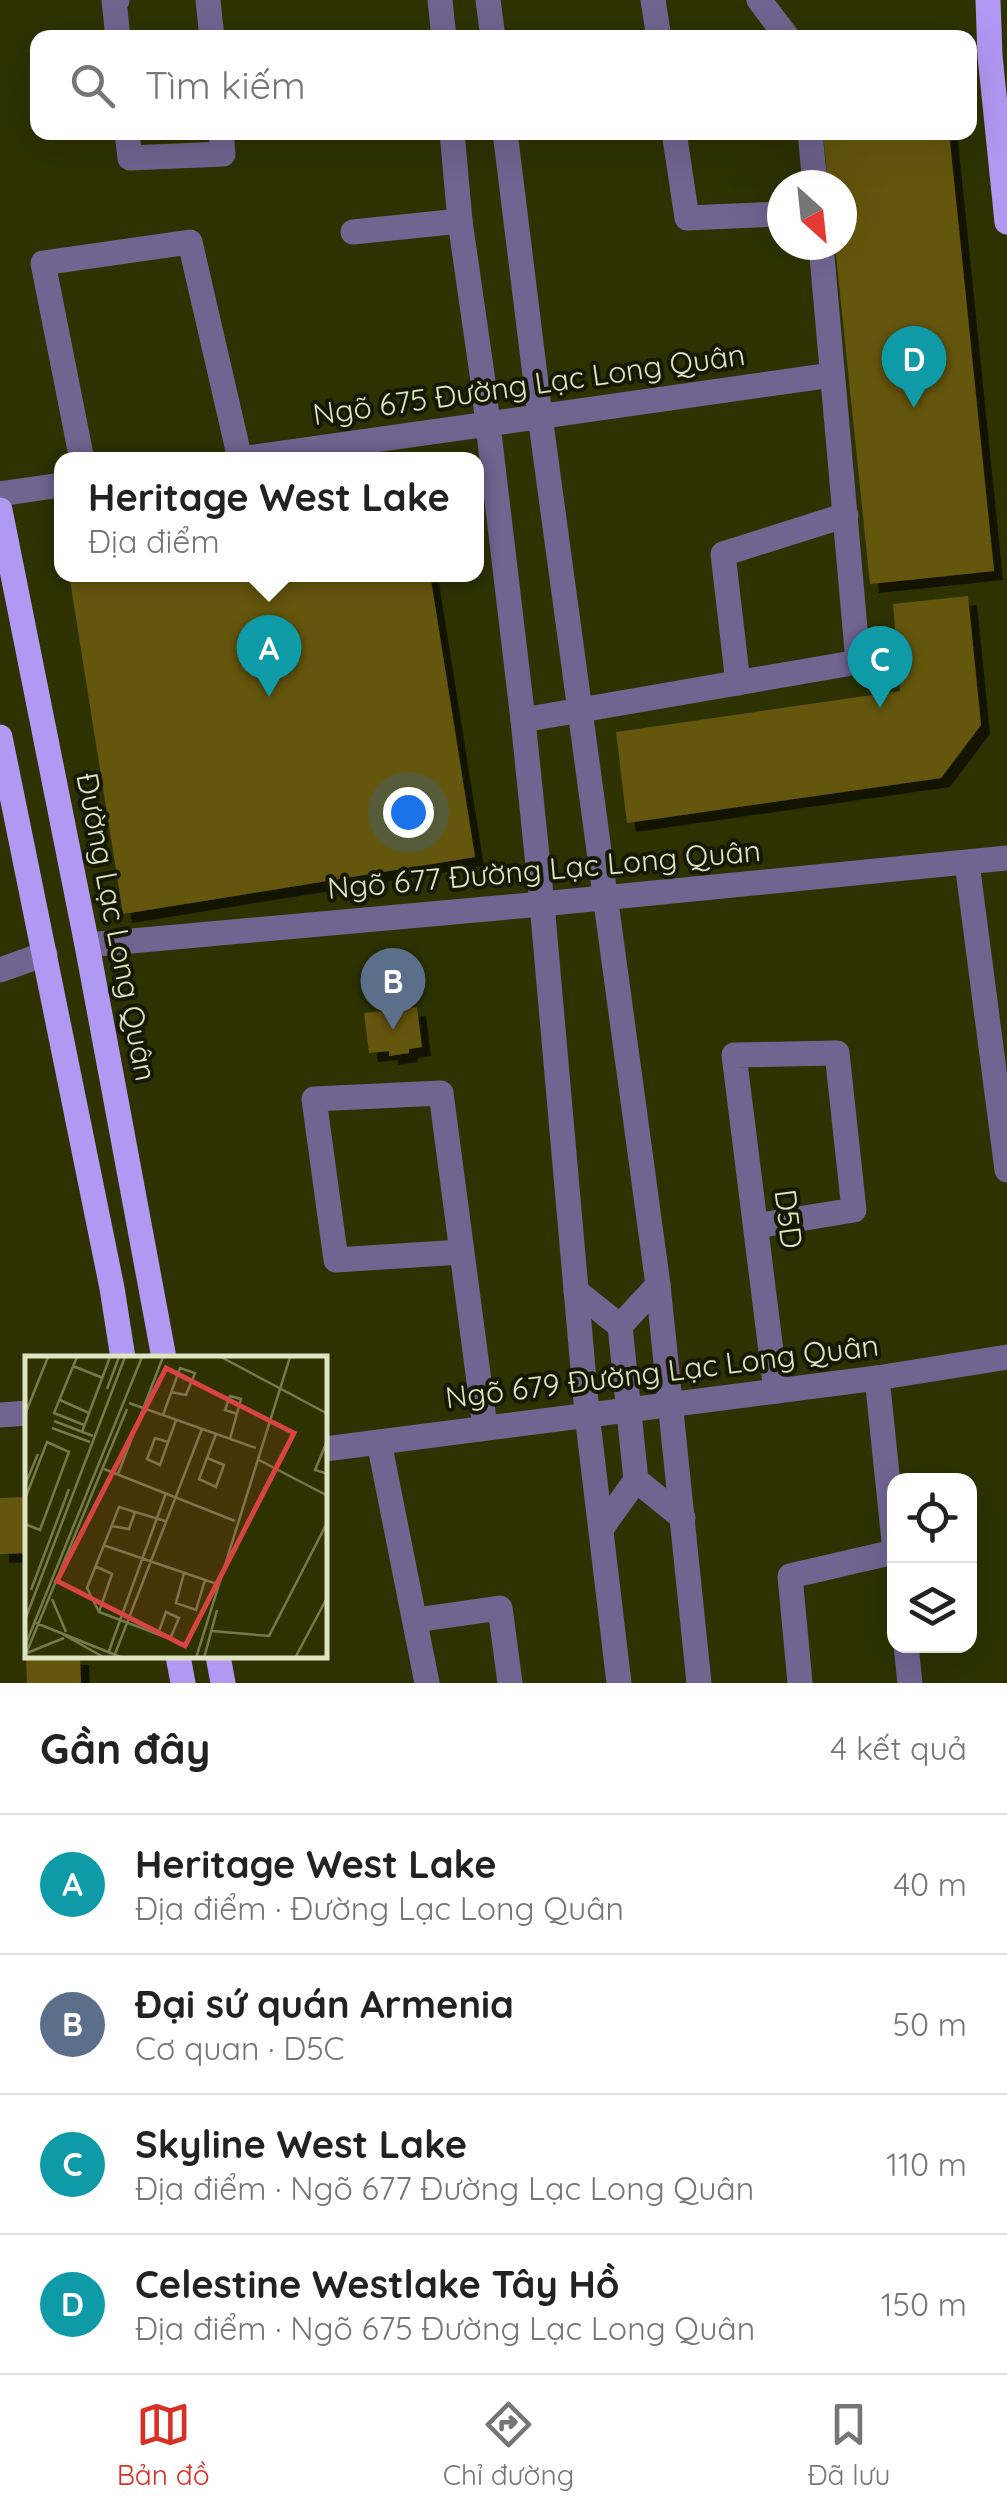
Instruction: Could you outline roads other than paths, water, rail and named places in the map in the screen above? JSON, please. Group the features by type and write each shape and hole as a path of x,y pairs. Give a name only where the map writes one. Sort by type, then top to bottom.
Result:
{"main road":[{"path":"988,0 1007,222"},
{"name":"Đường Lạc Long Quân","path":"0,510 164,1356"},
{"path":"0,736 123,1356"},
{"path":"178,1658 183,1683"},
{"path":"218,1658 223,1683"}],"street":[{"path":"116,0 117,30"},
{"path":"208,0 211,30"},
{"path":"440,0 443,30"},
{"path":"488,0 492,30"},
{"path":"654,0 658,30"},
{"path":"759,0 782,30"},
{"path":"128,140 130,158 223,154 222,140"},
{"path":"453,140 523,720 587,1414 618,1683"},
{"path":"505,140 658,1285 699,1683"},
{"path":"675,140 686,218 767,215"},
{"path":"811,140 814,170"},
{"path":"353,232 460,221"},
{"path":"80,452 43,263 190,242 235,452"},
{"path":"523,720 858,662 822,260"},
{"name":"Ngõ 675 Đường Lạc Long Quân","path":"284,452 832,375"},
{"path":"0,494 54,486"},
{"path":"738,684 723,554 846,515"},
{"name":"Ngõ 677 Đường Lạc Long Quân","path":"87,945 1007,858"},
{"path":"967,863 1007,1170"},
{"path":"0,970 45,954"},
{"name":"D5D","path":"756,1226 854,1210 837,1053 734,1055 776,1391"},
{"path":"461,1252 336,1260 314,1099 441,1093 485,1427"},
{"path":"620,1326 658,1285"},
{"path":"576,1292 620,1326 636,1480 601,1529"},
{"name":"Ngõ 679 Đường Lạc Long Quân","path":"328,1450 877,1378 1007,1357"},
{"path":"877,1378 887,1474"},
{"path":"0,1414 25,1412"},
{"path":"379,1442 428,1683"},
{"path":"636,1480 683,1518"},
{"path":"800,1683 790,1576 887,1554"},
{"path":"416,1620 500,1608 510,1683"},
{"path":"907,1653 910,1683"}],"place":[{"name":"Celestine Westlake Tây Hồ","path":"914,408"},
{"name":"Heritage West Lake","path":"269,697"},
{"name":"Skyline West Lake","path":"880,708"},
{"name":"Đại sứ quán Armenia","path":"393,1030"}]}
